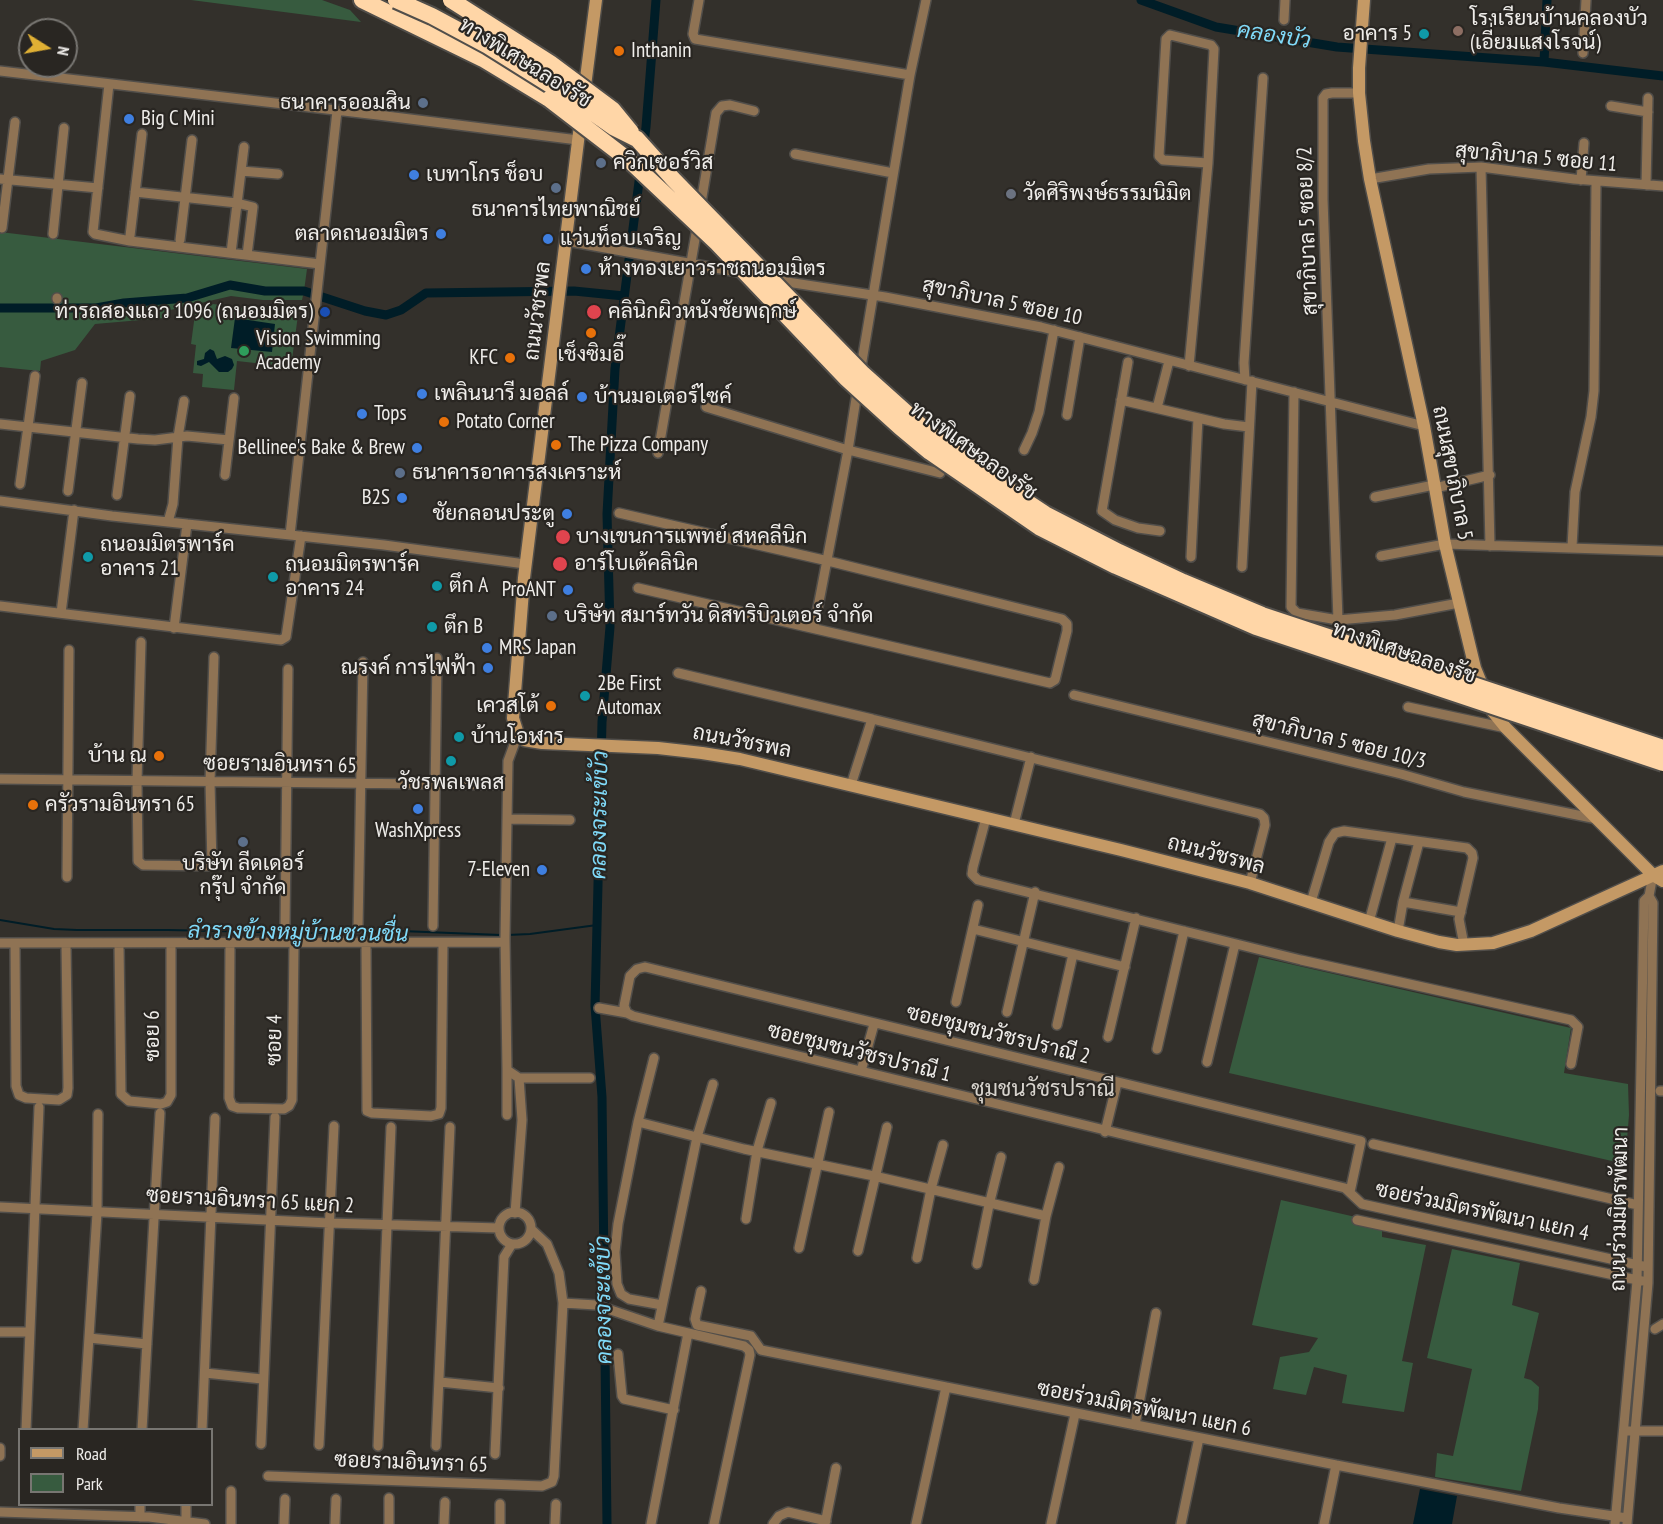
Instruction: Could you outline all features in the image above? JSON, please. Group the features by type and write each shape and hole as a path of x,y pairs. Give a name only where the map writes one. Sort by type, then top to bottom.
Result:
{"highway":[{"name":"ทางพิเศษฉลองรัช","path":"362,0 483,60 549,99 632,162 717,243 846,378 900,427 930,452 1039,527 1116,566 1256,627 1663,763"},
{"name":"ทางพิเศษฉลองรัช","path":"396,0 488,46 636,139 863,374 921,426 980,471 1045,514 1162,573 1262,615 1663,748"},
{"path":"451,0 550,63 613,110 636,139"}],"main road":[{"name":"ถนนวัชรพล","path":"596,0 525,564 513,718 518,734 524,740 719,755 1014,824 1250,883 1398,931 1439,942 1464,945 1493,943 1531,931 1660,875"},
{"name":"ถนนสุขาภิบาล 5","path":"1364,0 1359,93 1370,179 1424,426 1445,544 1475,668 1492,712 1506,728 1597,819 1660,875"}],"street":[{"path":"699,0 693,34 695,39 910,75"},
{"path":"814,628 849,450 872,295 910,75 926,0"},
{"path":"1284,20 1285,0"},
{"path":"1583,53 1586,0"},
{"path":"1189,366 1208,163 1213,46 1170,35 1166,39 1161,93 1159,156 1163,160 1208,163"},
{"path":"0,71 578,140"},
{"path":"1242,567 1248,427 1248,380 1244,363 1263,78"},
{"path":"109,84 93,232 95,234 130,241 320,264"},
{"name":"สุขาภิบาล 5 ซอย 8/2","path":"1330,402 1323,199 1323,98 1326,94 1332,93 1359,93"},
{"path":"1646,185 1648,98"},
{"path":"658,453 716,113 722,106 730,105 754,111"},
{"path":"1611,106 1648,112"},
{"path":"0,606 174,628 284,639 286,637 316,299 337,111"},
{"path":"2,228 4,179 15,122"},
{"path":"53,234 64,128"},
{"path":"130,236 142,134"},
{"path":"180,240 192,140"},
{"path":"1581,180 1584,144"},
{"path":"231,253 244,147"},
{"path":"795,154 893,173"},
{"path":"1481,167 1490,546"},
{"name":"สุขาภิบาล 5 ซอย 11","path":"1370,179 1435,168 1481,167 1581,180 1663,186"},
{"path":"241,171 279,174"},
{"path":"4,179 98,188"},
{"path":"1572,547 1575,492 1591,417 1594,391 1596,181"},
{"path":"135,192 237,203 253,208 247,255"},
{"name":"สุขาภิบาล 5 ซอย 10","path":"567,241 791,283 988,315 1424,426"},
{"path":"1024,450 1039,411 1054,330"},
{"path":"1067,416 1080,337"},
{"path":"1157,408 1168,361"},
{"path":"1128,362 1102,511 1115,520 1138,528 1160,531"},
{"path":"20,483 35,376"},
{"path":"68,491 82,382"},
{"path":"1294,392 1291,607 1297,613 1338,620 1395,615 1459,603"},
{"path":"117,495 130,396"},
{"path":"225,476 234,398"},
{"path":"1121,400 1224,424 1248,427"},
{"path":"168,522 173,504 178,437 184,401"},
{"path":"1330,402 1338,620"},
{"path":"706,407 849,450 940,473"},
{"path":"1191,557 1198,418"},
{"path":"0,424 124,438 155,440 178,437 229,440"},
{"path":"1375,497 1490,476"},
{"path":"0,501 525,564"},
{"path":"62,613 74,510"},
{"path":"620,513 828,561 1062,619 1067,624 1067,631 1055,680 1050,683 638,588"},
{"path":"174,628 187,524"},
{"path":"1381,556 1445,544 1663,551"},
{"path":"141,642 137,781 138,861 143,865 212,866 210,782 214,657"},
{"path":"67,877 69,650"},
{"path":"433,926 437,658"},
{"path":"358,928 363,662"},
{"path":"285,928 288,669"},
{"path":"678,673 1260,814 1264,818 1265,825 1250,883"},
{"name":"สุขาภิบาล 5 ซอย 10/3","path":"1074,695 1401,774 1464,792 1597,819"},
{"path":"1408,706 1506,728"},
{"path":"851,785 872,719"},
{"path":"507,1115 505,936 507,785 508,761 518,734"},
{"path":"1014,824 1031,757"},
{"name":"ซอยรามอินทรา 65","path":"0,779 507,785"},
{"path":"986,818 972,874 978,879 1235,944 1455,996 1571,1020 1578,1027 1571,1064"},
{"path":"507,819 570,820"},
{"path":"1311,902 1329,842 1335,833 1344,831 1467,848 1472,854 1472,862 1461,912 1460,928 1464,945"},
{"path":"1369,922 1392,838"},
{"path":"1398,931 1402,902 1419,842"},
{"name":"ถนนร่วมมิตรพัฒนา","path":"1616,1520 1637,1281 1644,902 1660,875"},
{"path":"1007,1012 1035,892"},
{"name":"ถนนร่วมมิตรพัฒนา","path":"1627,1521 1648,1282 1653,903 1649,896"},
{"path":"1402,902 1461,912"},
{"path":"956,1002 978,905"},
{"path":"1108,1037 1137,918"},
{"path":"973,928 1125,967"},
{"path":"1157,1049 1184,931"},
{"path":"0,943 442,944 505,936"},
{"path":"15,943 16,1086 19,1095 41,1103 59,1100 67,1095 66,944"},
{"name":"ซอย 6","path":"119,944 121,1094 125,1100 161,1104 167,1102 171,1095 171,944"},
{"name":"ซอย 4","path":"230,944 229,1098 232,1106 238,1108 284,1109 292,1100 294,944"},
{"path":"366,944 367,1111 431,1116 439,1114 441,1108 442,944"},
{"path":"1207,1062 1235,944"},
{"path":"1057,1025 1073,954"},
{"name":"ซอยชุมชนวัชรปราณี 2","path":"627,1013 624,1006 630,976 637,969 645,967 1361,1141 1350,1192"},
{"name":"ซอยชุมชนวัชรปราณี 1","path":"599,1008 1344,1188 1350,1192"},
{"path":"861,1071 874,1024"},
{"path":"654,1058 638,1122 618,1224 615,1252 617,1284 621,1294 629,1299 662,1305"},
{"path":"507,1070 519,1078 590,1078"},
{"path":"515,1212 522,1120 519,1078"},
{"path":"1105,1132 1117,1083"},
{"path":"658,1326 697,1137 713,1084"},
{"path":"26,1428 41,1103"},
{"path":"746,1219 757,1151 771,1103"},
{"path":"799,1248 830,1112"},
{"path":"142,1428 160,1113"},
{"path":"84,1428 97,1213 98,1114"},
{"path":"261,1444 275,1117"},
{"path":"202,1428 213,1216 215,1118"},
{"path":"638,1122 1046,1216"},
{"path":"319,1446 334,1126"},
{"path":"858,1251 887,1126"},
{"path":"378,1446 391,1127"},
{"path":"436,1446 441,1382 450,1127"},
{"path":"1373,1144 1638,1205"},
{"path":"917,1258 931,1189 943,1145"},
{"path":"977,1264 989,1204 1002,1157"},
{"path":"1034,1280 1046,1216 1059,1167"},
{"name":"ซอยร่วมมิตรพัฒนา แยก 4","path":"1350,1192 1356,1201 1362,1204 1647,1267"},
{"name":"ซอยรามอินทรา 65 แยก 2","path":"0,1208 213,1216 387,1226 499,1228"},
{"path":"531,1229 526,1239 512,1244 503,1238 499,1228 506,1215 515,1212 525,1216 531,1229 548,1244 560,1273 563,1303 596,1305 658,1326 744,1346 749,1350 750,1355 714,1524"},
{"path":"1357,1220 1648,1282"},
{"path":"495,1454 504,1257 512,1244"},
{"name":"ซอยร่วมมิตรพัฒนา แยก 6","path":"701,1291 695,1319 697,1324 751,1336 761,1350 1075,1414 1627,1521"},
{"name":"ซอยรามอินทรา 65","path":"268,1476 542,1486 552,1482 563,1303"},
{"path":"1135,1425 1156,1313"},
{"path":"0,1332 30,1332"},
{"path":"651,1524 688,1333"},
{"path":"89,1338 147,1344"},
{"path":"618,1354 624,1399 674,1410"},
{"path":"205,1373 262,1379"},
{"path":"441,1382 499,1388"},
{"path":"916,1524 946,1387"},
{"path":"1051,1524 1075,1414"},
{"path":"1624,1431 1663,1431"},
{"path":"1181,1524 1199,1438"},
{"path":"0,1448 0,1456"},
{"path":"1324,1524 1336,1465"},
{"path":"774,1524 779,1516 788,1512 825,1522 836,1468"},
{"path":"231,1491 231,1524"},
{"path":"389,1498 389,1524"},
{"path":"284,1524 285,1499"},
{"path":"334,1524 336,1499"},
{"path":"444,1524 445,1502"},
{"path":"500,1504 500,1524"},
{"path":"555,1524 556,1504"},
{"path":"90,1515 91,1506"},
{"path":"140,1506 140,1516"},
{"path":"180,1522 185,1506"},
{"path":"0,1512 45,1509 90,1515 140,1516 205,1524"}],"green space":[{"path":"191,0 322,0 350,10 361,22"},
{"path":"0,232 307,269 304,291 302,300 263,300 231,296 166,311 164,318 95,324 75,350 41,361 40,371 0,367"},
{"name":"Vision Swimming Academy","path":"213,304 298,315 291,367 237,361 234,390 202,387 203,374 193,373 196,345 191,344 195,314"},
{"path":"1259,957 1571,1028 1564,1073 1628,1084 1629,1115 1625,1164 1229,1073"},
{"path":"1281,1200 1382,1223 1382,1237 1426,1245 1402,1361 1413,1363 1404,1412 1342,1403 1347,1375 1314,1367 1306,1395 1273,1389 1280,1357 1309,1352 1318,1338 1252,1325"},
{"path":"1452,1249 1520,1263 1512,1305 1539,1313 1524,1378 1531,1380 1539,1387 1538,1409 1521,1491 1435,1477 1437,1453 1453,1456 1472,1369 1427,1358"}],"water":[{"path":"235,318 275,324 272,352 231,348"},
{"path":"210,349 214,351 217,359 225,356 232,359 234,365 232,369 228,372 219,372 209,362 201,366 197,365 197,361 204,359 205,353"},
{"path":"1420,1489 1457,1496 1452,1524 1413,1524"}],"waterway":[{"name":"คลองจระเข้บัว","path":"607,1524 602,1097 595,1006 602,722 610,627 607,514 615,369 646,127 656,0"},
{"name":"คลองบัว","path":"1141,0 1216,27 1337,47 1544,62 1663,76"},
{"path":"1544,62 1547,0"},
{"path":"0,308 96,308 124,303 187,298 230,285 265,291 304,291 365,311 386,315 401,310 426,293 574,291 624,296"},
{"name":"ลำรางข้างหมู่บ้านชวนชื่น","path":"0,920 54,929 77,930 310,933 401,931 501,935"},
{"name":"ลำรางข้างหมู่บ้านชวนชื่น","path":"507,935 597,925"}],"place":[{"name":"โรงเรียนบ้านคลองบัว (เอี่ยมแสงโรจน์)","path":"1458,31"},
{"name":"อาคาร 5","path":"1424,34"},
{"name":"Inthanin","path":"619,51"},
{"name":"ธนาคารออมสิน","path":"423,103"},
{"name":"Big C Mini","path":"129,119"},
{"name":"ควิกเซอร์วิส","path":"601,163"},
{"name":"เบทาโกร ช็อบ","path":"414,175"},
{"name":"ธนาคารไทยพาณิชย์","path":"556,188"},
{"name":"วัดศิริพงษ์ธรรมนิมิต","path":"1011,194"},
{"name":"ตลาดถนอมมิตร","path":"441,234"},
{"name":"แว่นท็อบเจริญ","path":"548,239"},
{"name":"ห้างทองเยาวราชถนอมมิตร","path":"586,269"},
{"name":"ท่ารถสองแถว 1096 (ถนอมมิตร)","path":"325,312"},
{"name":"คลินิกผิวหนังชัยพฤกษ์","path":"594,312"},
{"name":"เช็งซิมอี๊","path":"591,333"},
{"name":"Vision Swimming Academy","path":"244,351"},
{"name":"KFC","path":"510,358"},
{"name":"เพลินนารี มอลล์","path":"422,394"},
{"name":"บ้านมอเตอร์ไซค์","path":"582,397"},
{"name":"Tops","path":"362,414"},
{"name":"Potato Corner","path":"444,422"},
{"name":"The Pizza Company","path":"556,445"},
{"name":"Bellinee's Bake & Brew","path":"417,448"},
{"name":"ธนาคารอาคารสงเคราะห์","path":"400,473"},
{"name":"B2S","path":"402,498"},
{"name":"ชัยกลอนประตู","path":"567,514"},
{"name":"บางเขนการแพทย์ สหคลีนิก","path":"563,537"},
{"name":"ถนอมมิตรพาร์ค อาคาร 21","path":"88,557"},
{"name":"อาร์โบเต้คลินิค","path":"560,564"},
{"name":"ถนอมมิตรพาร์ค อาคาร 24","path":"273,577"},
{"name":"ตึก A","path":"437,586"},
{"name":"ProANT","path":"568,590"},
{"name":"บริษัท สมาร์ทวัน ดิสทริบิวเตอร์ จำกัด","path":"552,616"},
{"name":"ตึก B","path":"432,627"},
{"name":"MRS Japan","path":"487,648"},
{"name":"ณรงค์ การไฟฟ้า","path":"488,668"},
{"name":"2Be First Automax","path":"585,696"},
{"name":"เควสโต้","path":"551,706"},
{"name":"บ้านโอฬาร","path":"459,737"},
{"name":"บ้าน ณ","path":"159,756"},
{"name":"วัชรพลเพลส","path":"451,761"},
{"name":"ครัวรามอินทรา 65","path":"33,805"},
{"name":"WashXpress","path":"418,809"},
{"name":"บริษัท ลีดเดอร์ กรุ๊ป จำกัด","path":"243,842"},
{"name":"7-Eleven","path":"542,870"}],"district":[{"name":"ชุมชนวัชรปราณี","path":"1043,1090"}]}
